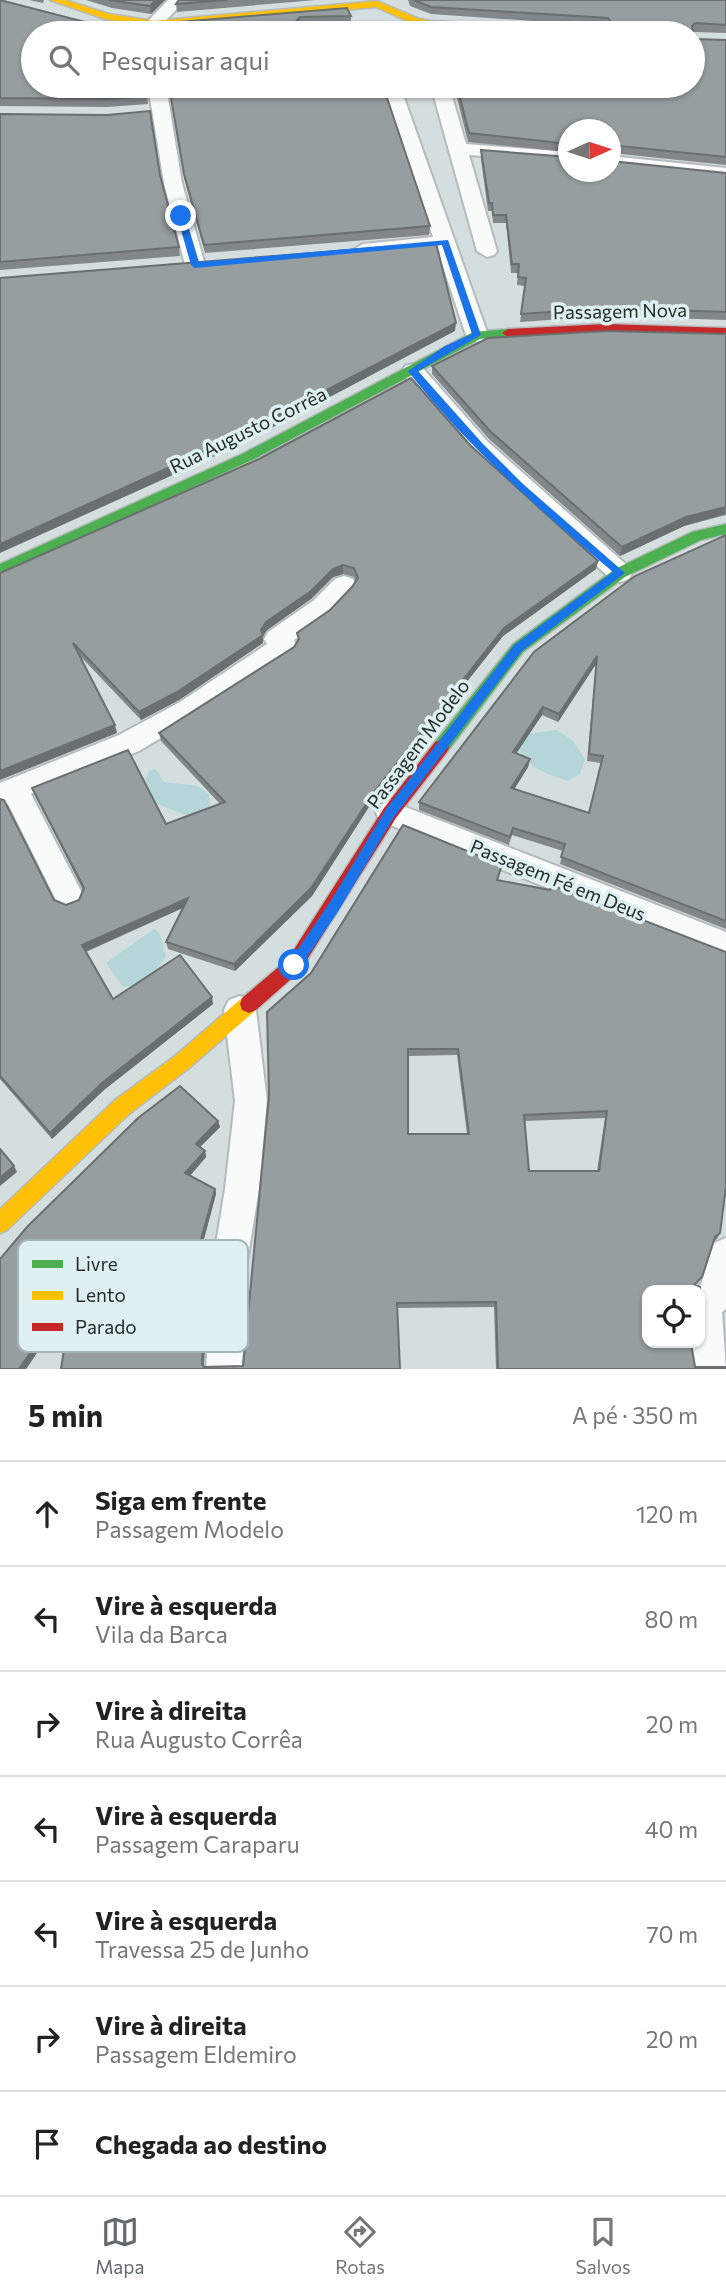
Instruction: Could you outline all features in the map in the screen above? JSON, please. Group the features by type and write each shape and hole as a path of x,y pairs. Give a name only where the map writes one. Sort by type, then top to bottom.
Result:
{"street":[{"path":"55,0 120,21"},
{"path":"158,21 177,0"},
{"path":"374,21 376,2"},
{"path":"218,21 376,2 407,21"},
{"path":"38,11 78,21"},
{"path":"156,98 154,111 195,265"},
{"path":"395,98 477,335"},
{"path":"444,98 487,251"},
{"path":"459,149 558,156"},
{"path":"621,162 726,174"},
{"path":"348,251 445,242"},
{"name":"Passagem Nova","path":"513,333 606,328 726,332"},
{"name":"Rua Augusto Corrêa","path":"0,570 247,457 477,335 513,333"},
{"path":"413,371 479,446 520,486 620,573"},
{"name":"Passagem Modelo","path":"0,1223 36,1192 122,1107 182,1062 294,965 334,906 390,813 518,648 620,573 697,536 726,529"},
{"path":"69,897 7,792 129,743 189,709 284,646 277,639 323,608 344,585"},
{"name":"Passagem Fé em Deus","path":"390,813 726,946"},
{"path":"234,1240 251,1101 240,1010"},
{"path":"710,1369 704,1305 716,1294 726,1255"}],"shaded area":[{"path":"557,730 573,741 585,759 580,774 568,781 532,765 517,746 526,734"},
{"path":"156,769 164,782 198,786 209,794 210,806 191,817 157,804 145,780 149,771"},
{"path":"154,929 160,934 166,957 144,984 123,987 106,963"}],"building":[{"path":"0,0 81,21 21,21 21,98 120,98 107,99 0,98"},
{"path":"109,0 156,0 150,6"},
{"path":"179,0 227,0 176,4"},
{"path":"414,0 726,0 726,25 705,24 705,21 610,21 608,18 431,7"},
{"path":"347,8 351,16 300,17 296,21 192,21"},
{"path":"705,39 726,40 726,157 621,146 621,119 558,119 558,143 469,133 460,98 705,98"},
{"path":"171,98 387,98 430,226 204,245 184,174"},
{"path":"150,111 160,175 179,247 0,262 0,114 107,115"},
{"path":"481,150 558,156 558,182 621,182 621,162 726,173 726,312 607,308 521,314 526,278 518,277 519,264 512,264 506,215 493,215 492,203 489,203"},
{"path":"436,243 456,323 234,438 0,544 0,278"},
{"path":"607,331 726,334 726,507 686,517 622,547 490,431 432,366 488,338"},
{"path":"411,378 470,445 598,561 504,628 374,792 311,888 234,964 166,942 188,898 82,945 113,999 180,955 212,997 102,1083 50,1133 0,1076 0,799 4,800 54,900 66,905 79,900 84,888 32,788 128,750 166,824 225,802 159,733 294,647 299,639 297,633 330,610 358,578 354,568 343,565 333,569 311,591 266,622 261,630 263,635 177,692 139,712 73,643 115,725 0,771 0,573 259,459"},
{"path":"726,535 726,921 561,857 565,844 513,828 510,837 419,802 534,652 635,576","holes":["597,656 589,754 603,756 589,813 511,788 530,759 513,752 543,707 559,714"]},
{"path":"403,825 502,865 497,880 550,890 552,885 726,952 726,1187 720,1233 715,1237 702,1277 694,1285 642,1285 642,1348 692,1348 695,1367 726,1369 498,1369 496,1302 397,1303 400,1369 61,1369 64,1352 203,1352 204,1367 243,1366 244,1352 248,1352 248,1314 269,1095 267,1012 311,973","holes":["408,1049 458,1049 469,1134 408,1134","607,1111 599,1171 529,1171 524,1115"]},
{"path":"180,1086 218,1121 196,1144 205,1151 185,1173 215,1189 201,1240 18,1240 18,1352 31,1352 19,1369 0,1369 0,1259 27,1227 138,1118"},
{"path":"0,1149 14,1166 0,1178"}],"traffic: fast":[{"path":"0,570 247,457 477,335 508,333"},
{"path":"441,747 518,648 620,573 697,536 726,529"}],"traffic: slow":[{"path":"55,0 108,17 134,21"},
{"path":"187,21 377,4 415,21"},
{"path":"0,1223 122,1107 182,1062 249,1004"}],"traffic: jam":[{"path":"508,333 606,328 726,332"},
{"path":"249,1004 294,965 390,813 441,747"}],"route":[{"path":"181,216 195,265 445,242 477,335 449,348 413,371 479,446 520,486 620,573 518,648 390,813 334,906 294,965"}]}
